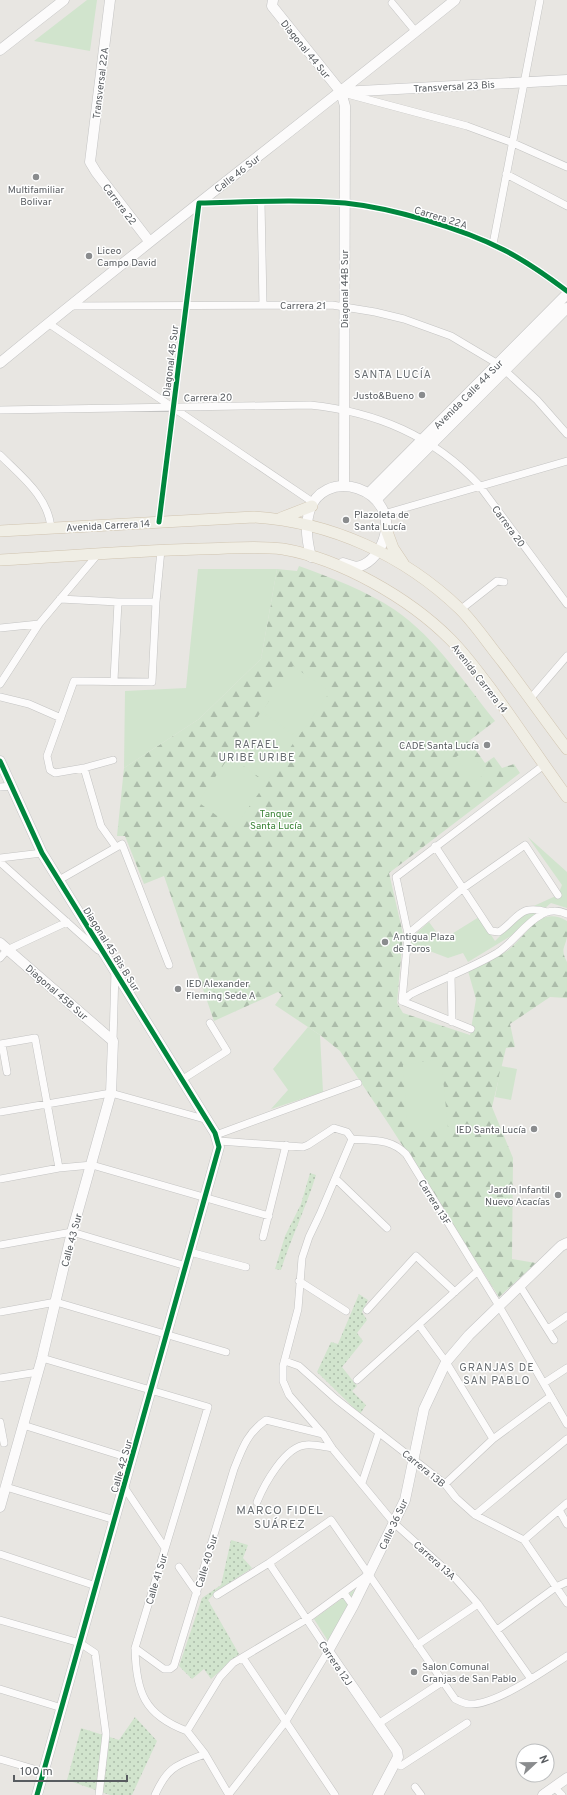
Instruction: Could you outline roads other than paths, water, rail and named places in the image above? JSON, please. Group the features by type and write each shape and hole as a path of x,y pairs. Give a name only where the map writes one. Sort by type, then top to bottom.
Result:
{"main road":[{"path":"276,519 313,504"},
{"name":"Avenida Carrera 14","path":"0,531 239,518 276,519 307,524 331,531 378,551 406,568 440,592 460,610 473,624 567,749"},
{"path":"386,529 393,548 406,568"},
{"name":"Avenida Carrera 14","path":"0,560 161,550 233,548 272,548 310,554 352,572 378,586 417,611 441,631 472,665 567,796"}],"street":[{"path":"0,50 64,0"},
{"name":"Transversal 22A","path":"92,166 90,157 110,0"},
{"name":"Calle 46 Sur","path":"0,362 149,241 341,92 455,0"},
{"path":"493,244 540,0"},
{"name":"Diagonal 44 Sur","path":"272,3 341,92"},
{"path":"392,3 416,32"},
{"name":"Transversal 23 Bis","path":"341,92 567,80"},
{"path":"341,92 453,122 513,143 567,167"},
{"name":"Diagonal 44B Sur","path":"341,92 346,114 343,408 344,486"},
{"name":"Carrera 22","path":"92,166 149,241"},
{"path":"506,174 567,206"},
{"path":"262,202 263,305"},
{"name":"Carrera 22A","path":"199,203 262,202 345,204 410,217 493,244 517,257 567,291"},
{"name":"Diagonal 45 Sur","path":"159,522 199,203"},
{"name":"Avenida Calle 44 Sur","path":"373,496 501,367 567,294"},
{"name":"Carrera 21","path":"69,306 344,306 382,314 428,327 451,336 501,367 537,400 567,434"},
{"name":"Avenida Calle 44 Sur","path":"501,367 567,308"},
{"path":"48,323 313,504"},
{"name":"Carrera 20","path":"0,410 310,405 343,408 381,420 427,442 454,460 479,486 567,604"},
{"path":"0,455 41,498 46,507 51,529"},
{"path":"384,514 567,461"},
{"path":"310,554 307,524 308,516 313,504 324,492 344,486 353,486 373,496 384,514 386,529 385,537 378,551"},
{"path":"112,760 84,768 55,773 50,770 47,756 74,681 114,680 152,682 156,602 161,550"},
{"name":"Avenida Carrera 14","path":"310,554 356,567 368,563 378,551"},
{"path":"0,684 39,624 98,554"},
{"path":"460,610 497,581 504,582"},
{"path":"60,599 156,602"},
{"path":"114,680 118,602"},
{"path":"0,628 39,624"},
{"path":"530,699 567,656"},
{"path":"0,698 29,704 61,718"},
{"name":"Diagonal 45 Bis B Sur","path":"0,761 42,853 208,1120 217,1138"},
{"path":"402,1001 408,934 396,877 403,870 544,765"},
{"path":"84,768 100,826 119,845 169,965"},
{"path":"0,787 12,786"},
{"path":"59,880 119,845"},
{"path":"408,934 462,889 525,845 558,895"},
{"path":"435,846 491,931 499,932 527,909 532,908 548,912 555,911 567,914"},
{"path":"0,858 42,853"},
{"path":"0,862 107,957"},
{"path":"402,1001 411,994 496,953 513,941 535,918 542,914 555,911"},
{"path":"0,958 4,946 67,922"},
{"name":"Diagonal 45B Sur","path":"4,946 113,1041"},
{"name":"Calle 43 Sur","path":"0,1507 42,1358 72,1232 111,1093 115,970"},
{"path":"451,974 452,1022"},
{"path":"402,1001 471,1029"},
{"path":"182,1078 227,1051 210,1023"},
{"path":"7,1072 1,1044 34,1038 48,1103 59,1168"},
{"path":"217,1138 358,1084"},
{"path":"0,1112 111,1093 208,1120"},
{"name":"Carrera 13F","path":"217,1138 303,1146 308,1145 334,1128 347,1132 352,1139 387,1142 398,1146 406,1154 499,1306 551,1396 564,1412 567,1424"},
{"name":"Calle 42 Sur","path":"37,1795 218,1151 217,1138"},
{"path":"285,1361 298,1308 302,1258 309,1237 336,1179 352,1139"},
{"path":"263,1237 286,1145"},
{"path":"0,1178 59,1168 92,1165 269,1216"},
{"path":"336,1179 387,1228"},
{"path":"0,1245 72,1232 186,1266"},
{"name":"Calle 36 Sur","path":"229,1795 286,1721 353,1606 405,1500 415,1459 424,1409 446,1362 469,1335 561,1246 567,1243"},
{"path":"190,1252 246,1267"},
{"path":"367,1310 416,1256 455,1292"},
{"path":"357,1380 478,1272"},
{"path":"299,1281 346,1312"},
{"path":"520,1286 548,1328 554,1340"},
{"path":"0,1312 56,1302 226,1352"},
{"path":"548,1328 567,1316"},
{"path":"419,1325 446,1362 493,1439"},
{"path":"42,1358 151,1390"},
{"name":"Carrera 13A","path":"285,1361 283,1366 283,1381 289,1395 323,1434 332,1448 394,1523 456,1579 478,1604 531,1679"},
{"name":"Carrera 13B","path":"285,1361 299,1366 336,1399 415,1459 445,1484 456,1498 476,1515 524,1540 567,1603"},
{"path":"544,1383 567,1368"},
{"path":"0,1378 38,1372"},
{"name":"Calle 41 Sur","path":"151,1390 208,1407 135,1648 136,1669 146,1702 158,1717 187,1731"},
{"path":"445,1484 493,1439 551,1396"},
{"name":"Calle 40 Sur","path":"135,1648 164,1669 170,1669 174,1666 234,1470 243,1446 254,1428 266,1420 323,1434"},
{"path":"0,1422 2,1444 19,1441"},
{"path":"23,1425 132,1459"},
{"path":"362,1483 380,1432"},
{"path":"476,1515 567,1439"},
{"path":"257,1502 264,1484 296,1448 306,1444 332,1448"},
{"path":"6,1487 115,1520"},
{"path":"124,1487 165,1548"},
{"path":"524,1540 567,1503"},
{"path":"559,1510 567,1524"},
{"path":"217,1595 269,1563 331,1520 455,1699 468,1704 485,1703 531,1679 567,1656"},
{"path":"0,1554 96,1586"},
{"name":"Carrera 12J","path":"269,1563 397,1751 398,1757 395,1763"},
{"path":"179,1567 197,1593"},
{"path":"229,1795 205,1754 187,1731 220,1677 234,1663 307,1619 368,1575"},
{"path":"497,1630 556,1587 567,1582"},
{"path":"344,1593 353,1606"},
{"path":"417,1645 478,1604"},
{"path":"0,1620 80,1643 93,1650 96,1658 106,1734 99,1795"},
{"path":"243,1658 335,1795"},
{"path":"378,1724 442,1682"},
{"path":"0,1689 62,1708"},
{"path":"378,1795 395,1763 402,1766 467,1723"},
{"path":"155,1795 161,1783 174,1766 205,1754"},
{"path":"0,1759 44,1772"},
{"path":"543,1795 567,1778"},
{"path":"415,1787 421,1795"},
{"path":"554,1787 562,1795"}],"place":[{"name":"Multifamiliar Bolivar","path":"36,177"},
{"name":"Liceo Campo David","path":"89,256"},
{"name":"Justo&Bueno","path":"422,395"},
{"name":"Plazoleta de Santa Lucía","path":"346,520"},
{"name":"CADE Santa Lucía","path":"487,745"},
{"name":"Antigua Plaza de Toros","path":"385,942"},
{"name":"IED Alexander Fleming Sede A","path":"178,989"},
{"name":"IED Santa Lucía","path":"534,1129"},
{"name":"Jardín Infantil Nuevo Acacías","path":"558,1195"},
{"name":"Salon Comunal Granjas de San Pablo","path":"414,1672"}],"district":[{"name":"SANTA LUCÍA","path":"393,374"},
{"name":"RAFAEL URIBE URIBE","path":"257,750"},
{"name":"GRANJAS DE SAN PABLO","path":"497,1373"},
{"name":"MARCO FIDEL SUÁREZ","path":"280,1517"}],"park label":[{"name":"Tanque Santa Lucía","path":"276,818"}]}
